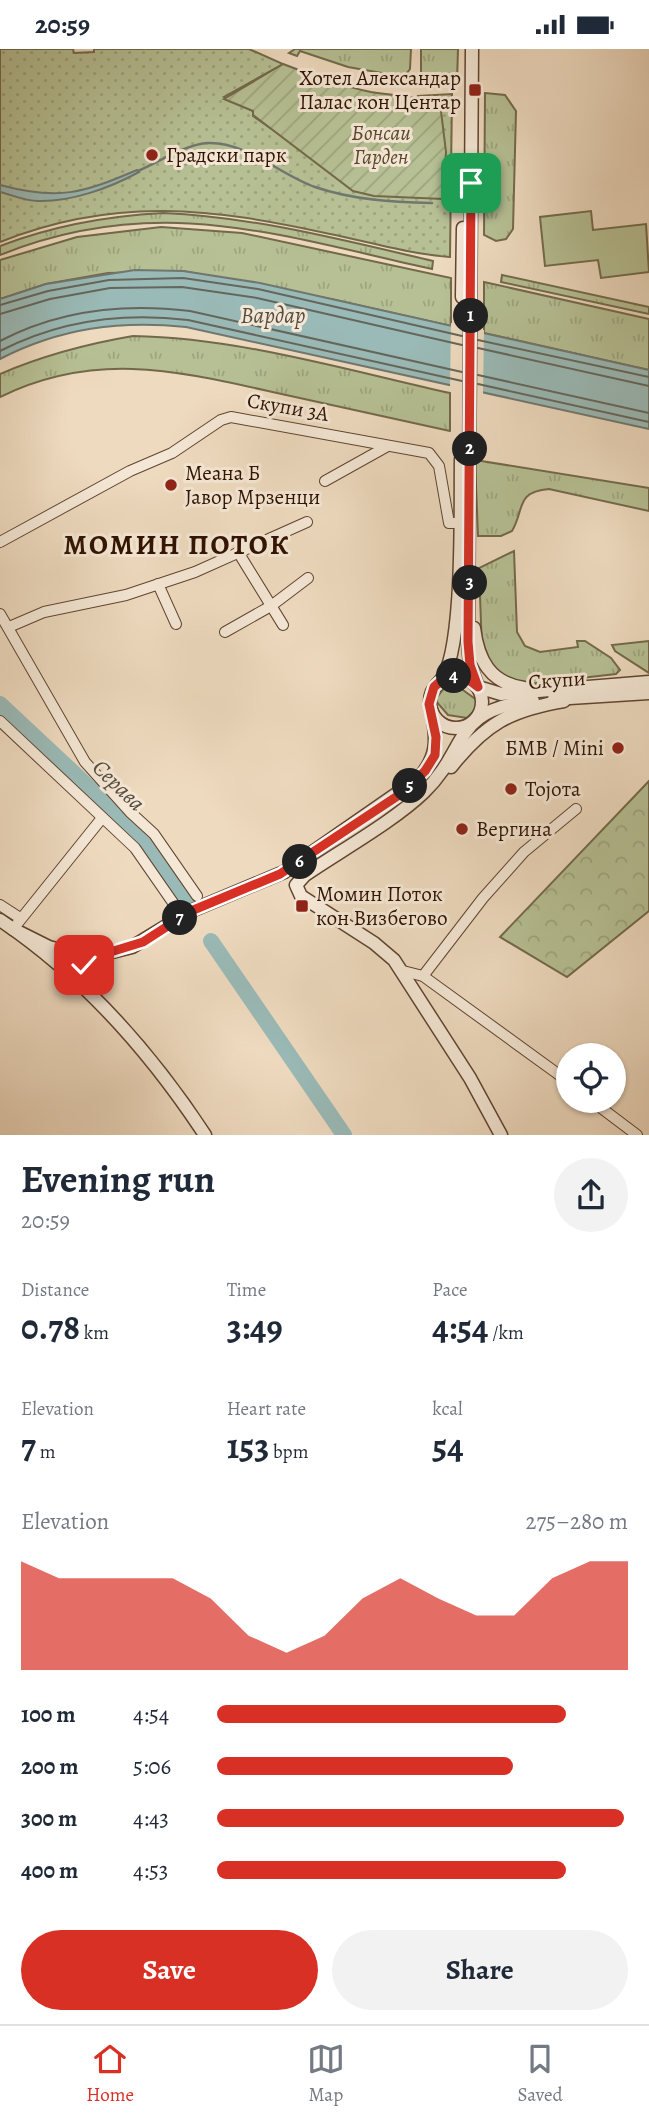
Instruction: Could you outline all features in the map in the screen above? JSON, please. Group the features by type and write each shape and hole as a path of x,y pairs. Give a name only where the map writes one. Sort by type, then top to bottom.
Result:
{"street":[{"path":"425,791 479,716 484,704 468,658 470,600 465,452 468,66 464,49"},
{"path":"468,66 472,49"},
{"name":"Скупи 3А","path":"0,542 130,471 172,453 222,419 231,417 429,453 435,459 449,523 461,523"},
{"path":"325,481 386,447"},
{"path":"82,987 86,962 143,942 176,913 209,904 269,879 394,799 418,779 432,762 436,751 430,695 447,670 451,654 465,452"},
{"path":"9,627 44,612 125,595 195,572 307,522"},
{"path":"238,552 283,625"},
{"path":"225,632 271,606 308,578"},
{"path":"158,584 176,624"},
{"path":"470,600 478,652 493,675 510,685 552,691"},
{"path":"0,614 85,762 130,812 154,834 197,896"},
{"path":"440,681 460,677 478,687"},
{"name":"Скупи","path":"478,687 501,694 649,682"},
{"name":"Скупи","path":"472,723 511,703 649,694"},
{"path":"501,1135 470,1078 403,971 374,943 301,896 296,885 304,875 441,779 479,735 496,722 524,709 579,697"},
{"path":"432,712 450,726 462,727 472,723"},
{"path":"0,721 135,848 176,913"},
{"path":"423,976 482,898 524,852 576,809"},
{"path":"16,923 102,818"},
{"path":"0,905 144,1052 205,1135"},
{"path":"0,920 16,923 70,954 100,955"},
{"path":"403,971 423,976 556,1073"},
{"path":"608,1113 637,1135"}],"green space":[{"name":"Градски парк","path":"0,49 73,49 74,53 94,52 94,49 249,49 283,64 224,97 253,111 253,116 279,134 440,103 417,96 452,94 450,257 405,251 245,218 164,211 124,212 84,218 42,227 0,242"},
{"path":"295,49 411,49 410,69 403,78 388,81 388,74 348,67 300,51 297,56 289,53"},
{"path":"421,49 458,49 457,82 421,82"},
{"name":"Бонсаи Гарден","path":"283,64 360,90 440,103 446,152 443,199 374,196 353,191 253,115 253,111 224,99"},
{"path":"485,93 505,95 516,111 513,229 506,239 496,241 484,235"},
{"path":"591,211 593,230 646,224 649,272 601,278 598,260 545,266 540,217"},
{"path":"163,213 231,219 299,231 433,261 432,269 269,233 165,223 112,226 57,236 0,255 0,246 60,228 101,219"},
{"path":"161,227 242,233 451,278 451,326 331,299 183,271 108,273 46,284 0,299 0,260 77,237"},
{"path":"502,275 649,307 649,314 501,282"},
{"path":"484,282 649,319 649,370 484,333"},
{"path":"133,336 173,338 253,349 450,393 450,431 205,378 137,369 70,373 35,382 0,397 0,374 65,351"},
{"path":"475,460 649,488 649,511 549,489 538,491 526,498 512,531 501,536 478,536"},
{"path":"514,551 517,632 525,646 540,652 578,647 577,641 585,641 611,658 620,670 616,674 520,685 496,674 482,651 479,568"},
{"path":"649,641 649,673 615,651 612,645"},
{"path":"456,685 478,701 476,709 467,718 448,715 435,700 445,687"},
{"path":"649,781 649,911 567,977 500,937"}],"water":[{"path":"137,170 139,172 116,183 64,199 33,201 0,192 0,185 39,193 70,192"},
{"name":"Вардар","path":"135,270 183,271 260,283 649,370 649,429 186,327 138,325 91,329 45,340 0,359 0,299 46,284"}],"pier":[{"path":"451,323 484,330 483,396 450,389"}],"waterway":[{"path":"138,171 198,144 221,144 249,153 302,182 329,191 373,199 432,203"},
{"name":"Серава","path":"0,704 125,821 152,851 191,911"},
{"name":"Серава","path":"211,941 344,1135"}],"place":[{"name":"Хотел Александар Палас кон Центар","path":"475,90"},
{"name":"Градски парк","path":"152,155"},
{"name":"Меана Б Јавор Мрзенци","path":"171,485"},
{"name":"БМВ / Mini","path":"618,748"},
{"name":"Тојота","path":"511,789"},
{"name":"Вергина","path":"462,829"},
{"name":"Момин Поток кон Визбегово","path":"302,906"}],"district":[{"name":"МОМИН ПОТОК","path":"177,544"}],"route":[{"path":"84,965 94,957 143,942 191,911 280,874 394,799 425,771 436,751 429,704 434,687 440,681 454,676 470,680 478,687 468,658 471,183"}]}
